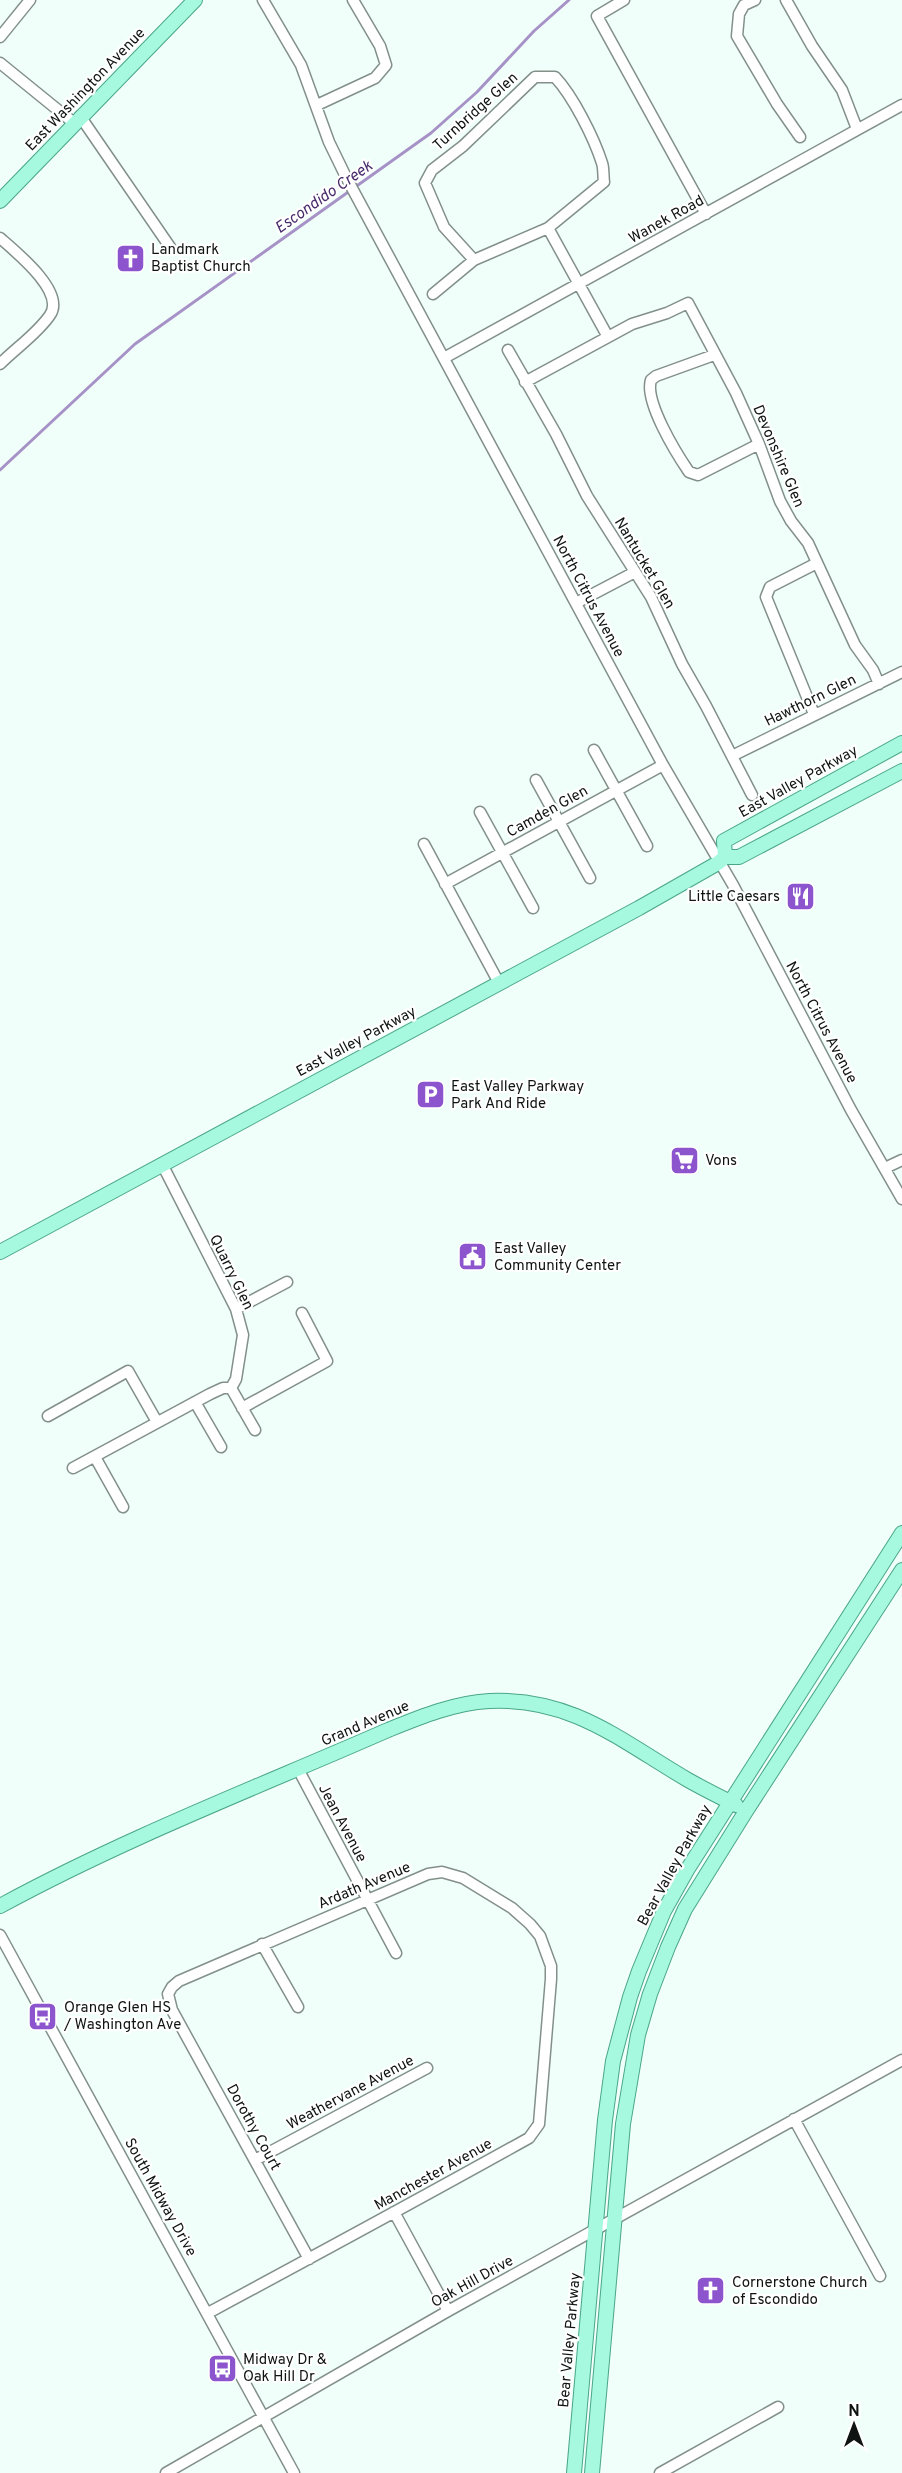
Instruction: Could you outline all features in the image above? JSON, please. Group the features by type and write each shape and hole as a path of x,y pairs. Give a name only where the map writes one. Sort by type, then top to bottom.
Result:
{"main road":[{"name":"East Washington Avenue","path":"0,201 77,119 195,0"},
{"name":"East Valley Parkway","path":"722,860 724,841 902,743"},
{"name":"East Valley Parkway","path":"0,1252 722,860 739,857 902,771"},
{"name":"Bear Valley Parkway","path":"574,2473 608,2092 630,1997 664,1911 729,1802 902,1533"},
{"name":"Bear Valley Parkway","path":"592,2473 622,2124 638,2035 650,1994 685,1910 746,1811 900,1577"},
{"name":"Grand Avenue","path":"0,1906 53,1877 147,1832 417,1718 467,1704 513,1702 555,1708 589,1720 628,1741 688,1780 746,1811"}],"street":[{"path":"0,37 30,0"},
{"name":"North Citrus Avenue","path":"263,0 301,64 329,142 346,177 663,765 722,860 851,1110 902,1200"},
{"path":"317,105 375,78 386,65 380,46 353,0"},
{"path":"624,0 597,16 706,214"},
{"path":"756,0 742,2 737,36 777,104 800,137"},
{"path":"786,0 842,90 857,129"},
{"path":"0,63 77,119 170,247"},
{"name":"Turnbridge Glen","path":"433,294 474,260 548,228 604,182 603,165 583,123 562,85 555,78 534,77 464,146 432,170 425,183 444,227 474,260"},
{"name":"Wanek Road","path":"444,358 902,105"},
{"path":"525,382 608,337 548,228"},
{"path":"0,238 21,256 51,290 54,300 52,313 0,364"},
{"name":"Devonshire Glen","path":"608,337 632,324 688,303 736,393 759,444 780,501 790,520 808,543 855,645 873,670 879,684"},
{"name":"Nantucket Glen","path":"508,350 587,496 651,597 682,664 752,795"},
{"path":"714,355 656,376 651,380 650,397 664,429 689,472 698,475 759,444"},
{"path":"814,714 766,597 770,587 817,563"},
{"path":"576,603 635,572"},
{"name":"Hawthorn Glen","path":"732,756 902,672"},
{"path":"594,750 647,846"},
{"name":"Camden Glen","path":"445,884 663,765"},
{"path":"536,780 590,878"},
{"path":"480,812 533,908"},
{"path":"424,844 499,983"},
{"path":"885,1168 902,1160"},
{"name":"Quarry Glen","path":"162,1164 236,1309 243,1335 236,1379 231,1388"},
{"path":"236,1309 287,1282"},
{"path":"242,1408 327,1361 302,1313"},
{"path":"48,1416 128,1371 157,1422"},
{"path":"73,1468 223,1388 231,1388 255,1430"},
{"path":"195,1402 221,1447"},
{"path":"95,1457 123,1507"},
{"name":"Jean Avenue","path":"298,1769 396,1953"},
{"name":"Ardath Avenue","path":"172,2010 168,1994 179,1981 367,1899 428,1874 442,1872 464,1878 512,1908 530,1924 540,1936 551,1966 551,1979"},
{"name":"South Midway Drive","path":"0,1935 294,2473"},
{"path":"262,1944 298,2007"},
{"name":"Manchester Avenue","path":"208,2313 530,2138 538,2124 551,1979"},
{"name":"Dorothy Court","path":"172,2010 309,2259"},
{"name":"Oak Hill Drive","path":"166,2473 448,2311 902,2060"},
{"name":"Weathervane Avenue","path":"255,2160 427,2068"},
{"path":"794,2119 880,2276"},
{"path":"394,2212 448,2311"},
{"path":"660,2473 778,2407"}],"waterway":[{"name":"Escondido Creek","path":"0,470 135,344 431,133 477,92 534,31 569,0"}],"place":[{"name":"Landmark Baptist Church","path":"130,258"},
{"name":"Little Caesars","path":"801,896"},
{"name":"East Valley Parkway Park And Ride","path":"430,1095"},
{"name":"Vons","path":"684,1160"},
{"name":"East Valley Community Center","path":"473,1257"},
{"name":"Orange Glen HS / Washington Ave","path":"43,2016"},
{"name":"Cornerstone Church of Escondido","path":"711,2291"},
{"name":"Midway Dr & Oak Hill Dr","path":"222,2368"}]}
